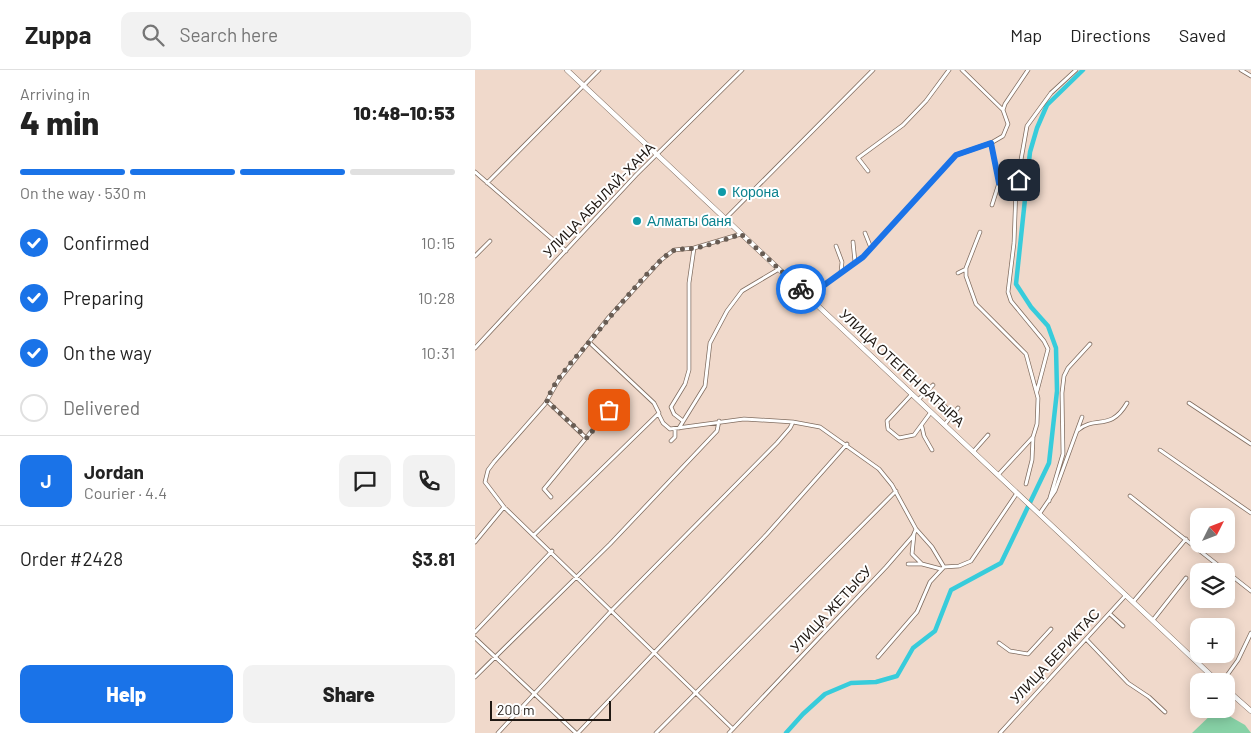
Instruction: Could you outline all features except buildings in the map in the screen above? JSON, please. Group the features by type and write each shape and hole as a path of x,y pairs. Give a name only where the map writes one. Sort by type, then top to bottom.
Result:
{"main road":[{"name":"УЛИЦА ОТЕГЕН БАТЫРА","path":"567,70 1209,673"},
{"path":"1235,697 1251,711"}],"street":[{"path":"487,183 599,70"},
{"name":"УЛИЦА АБЫЛАЙ-ХАНА","path":"475,348 657,155 742,70"},
{"path":"726,218 873,70"},
{"path":"868,171 858,158 882,139 894,133 926,101 949,70"},
{"path":"809,296 871,249 956,155 991,143 1003,136 1008,124 1003,110 962,70"},
{"path":"1003,110 1028,70"},
{"path":"1026,484 1032,460 1033,437 1038,415 1037,390 1048,349 1044,341 1011,302 1008,292 1016,188 1027,126 1051,93 1075,70"},
{"path":"1241,70 1251,76"},
{"path":"991,143 999,183 992,205"},
{"path":"475,172 566,251"},
{"path":"999,183 1016,188"},
{"path":"865,232 871,249"},
{"path":"980,232 966,268 966,276 978,308 1026,354 1028,368 1037,390"},
{"path":"733,729 611,611 535,534 504,507 486,486 488,470 547,401 558,382 589,342 661,260 673,250 694,248 741,234"},
{"path":"475,256 490,241"},
{"path":"853,242 855,263"},
{"path":"836,246 842,262 841,273"},
{"path":"683,421 674,414 671,408 685,384 689,370 689,283 694,248"},
{"path":"671,441 705,386 710,343 727,310 742,291 779,268"},
{"path":"958,273 966,268"},
{"path":"791,298 800,288"},
{"path":"589,342 655,403 657,415 666,426 677,429 719,421 744,419 793,422 820,427 847,444 879,469 896,491 916,529 932,547 942,568"},
{"path":"1049,501 1063,454 1062,394 1064,376 1068,368 1090,344"},
{"path":"919,400 933,385"},
{"path":"928,391 953,414"},
{"path":"913,394 886,425 899,438 914,435 931,411"},
{"path":"547,401 587,438"},
{"path":"1189,402 1251,444"},
{"path":"1077,430 1085,425 1103,423 1118,417 1127,403"},
{"path":"945,424 958,408"},
{"path":"551,498 544,489 609,410"},
{"path":"535,534 657,415"},
{"path":"1040,513 1055,491 1082,417"},
{"path":"475,677 650,503 717,431 719,421"},
{"path":"498,733 611,611 771,450 793,422"},
{"path":"921,426 932,450"},
{"path":"973,452 988,435"},
{"path":"998,476 1033,437"},
{"path":"475,638 577,733 767,534 847,444"},
{"path":"1160,450 1251,513"},
{"path":"656,733 896,491"},
{"path":"908,564 922,564 942,568 959,566 971,561 1017,493"},
{"path":"1130,496 1251,590"},
{"path":"475,542 504,507"},
{"name":"УЛИЦА ЖЕТЫСУ","path":"729,733 914,534 916,529"},
{"path":"914,534 912,554 922,564"},
{"path":"1133,602 1186,539"},
{"path":"475,632 552,552"},
{"path":"877,656 917,612 930,582 942,568"},
{"path":"1153,620 1186,578"},
{"name":"УЛИЦА БЕРИКТАС","path":"1000,733 1126,595"},
{"path":"1110,614 1123,626"},
{"path":"999,643 1010,651 1028,654 1051,629"},
{"path":"1229,673 1241,655 1251,634"},
{"path":"1086,639 1128,683 1149,697 1165,712"}],"green space":[{"path":"1208,718 1233,718 1245,725 1251,733 1192,733"}],"waterway":[{"path":"786,733 825,694 851,683 876,682 897,676 913,648 935,631 951,590 1001,563 1049,463 1057,391 1056,348 1048,326 1031,307 1016,284 1030,152 1037,128 1047,105 1083,70"}],"way so far":[{"path":"609,410 587,438 547,401 577,356 630,293 673,250 694,248 741,234 801,289"}],"place":[{"name":"Корона","path":"722,192"},
{"name":"Алматы баня","path":"637,221"}],"route":[{"path":"801,289 809,296 863,257 956,155 991,143 999,183 1003,186 1016,188 1019,180"}]}
